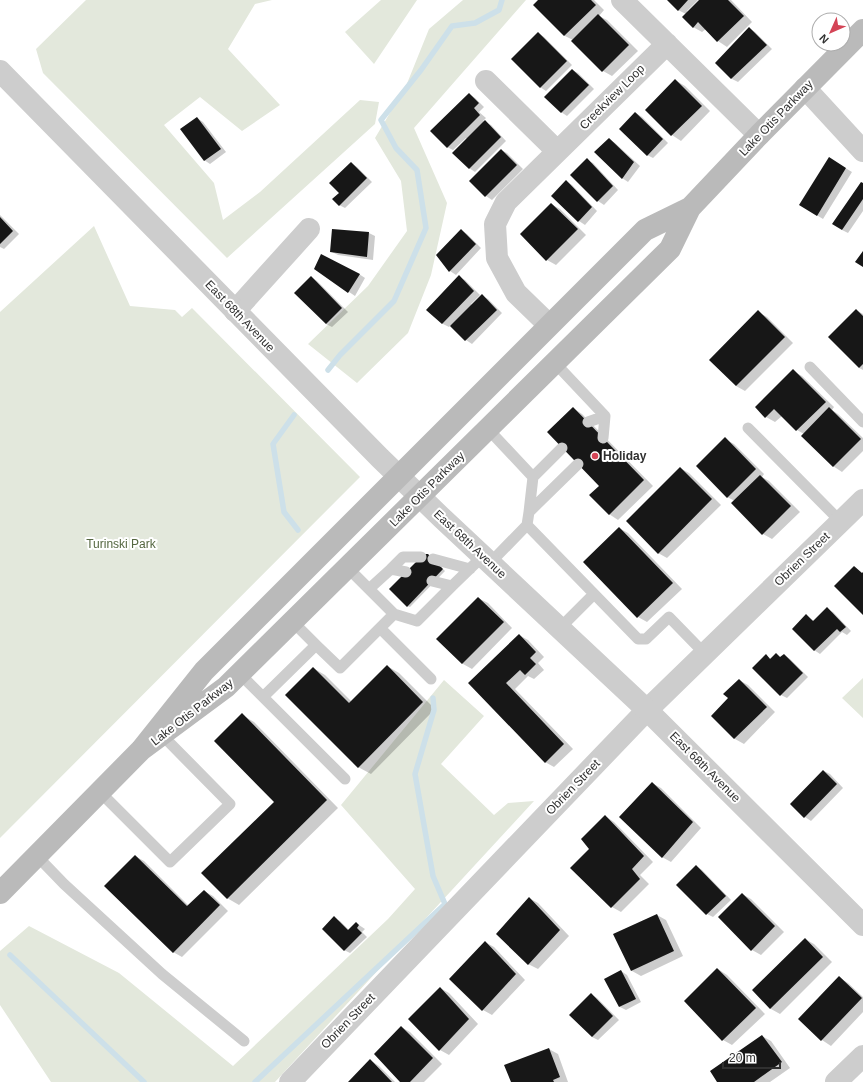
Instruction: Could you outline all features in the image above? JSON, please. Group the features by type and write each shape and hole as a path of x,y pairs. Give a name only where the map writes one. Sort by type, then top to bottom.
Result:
{"main road":[{"name":"Lake Otis Parkway","path":"141,750 226,687 240,674 670,249 690,208 759,135 863,30"},
{"name":"Lake Otis Parkway","path":"0,893 141,750 204,671 549,325 646,230 690,208"}],"street":[{"path":"622,0 759,135"},
{"name":"Creekview Loop","path":"549,325 516,293 498,258 495,224 506,202 667,44"},
{"name":"East 68th Avenue","path":"0,71 398,476 420,496 481,563 560,628 647,710 863,925"},
{"path":"486,81 557,151"},
{"path":"805,88 863,150"},
{"path":"235,310 309,229"},
{"name":"Obrien Street","path":"290,1082 647,710 863,500"},
{"path":"836,1082 863,1056"}],"lane":[{"path":"555,363 605,416 603,438"},
{"path":"810,367 863,422"},
{"path":"588,422 605,416"},
{"path":"748,428 841,522"},
{"path":"488,429 533,477"},
{"path":"347,567 394,614 416,621 452,586 527,525 533,477 562,448"},
{"path":"529,512 578,464"},
{"path":"527,525 638,639 646,640 669,617 705,654"},
{"path":"369,589 403,557 421,557"},
{"path":"433,559 481,563"},
{"path":"391,569 406,572"},
{"path":"432,580 452,586"},
{"path":"560,628 594,594"},
{"path":"293,622 340,668 394,614"},
{"path":"380,628 431,679"},
{"path":"263,697 316,645"},
{"path":"240,674 345,779"},
{"path":"100,792 170,862 230,804 162,735"},
{"path":"36,855 64,884 162,974 244,1041"}],"green space":[{"path":"86,0 272,0 255,4 228,49 280,105 242,131 200,97 164,125 214,183 223,220 260,192 360,100 379,102 375,124 227,258 43,73 36,49"},
{"path":"381,0 417,0 374,64 345,32"},
{"path":"463,0 526,0 414,128 447,203 431,275 408,333 357,383 308,344 368,286 407,231 401,181 375,138 406,86 429,29"},
{"name":"Turinski Park","path":"94,226 130,306 175,310 182,317 192,308 360,477 0,838 0,312"},
{"path":"863,678 863,718 842,698"},
{"path":"444,680 484,716 441,764 494,815 508,803 534,801 275,1082 51,1082 0,1005 0,951 29,926 119,973 233,1066 388,919 415,889 341,805"}],"building":[{"path":"538,0 591,0 596,5 564,36 533,5"},
{"path":"667,0 688,0 678,11"},
{"path":"699,0 728,0 744,16 717,42 698,22 693,28 682,17"},
{"path":"598,14 629,45 602,72 571,41"},
{"path":"749,27 767,45 731,79 715,63"},
{"path":"538,32 567,61 540,88 511,59"},
{"path":"572,69 589,85 561,113 544,97"},
{"path":"675,79 702,106 671,136 645,110"},
{"path":"469,93 479,103 474,108 480,115 447,148 430,131"},
{"path":"635,112 663,139 647,156 619,129"},
{"path":"197,117 221,149 204,161 180,129"},
{"path":"485,120 501,137 469,169 452,153"},
{"path":"609,138 634,162 622,179 594,152"},
{"path":"501,149 517,165 485,197 469,181"},
{"path":"829,157 846,168 817,216 799,205"},
{"path":"587,158 613,186 597,202 570,175"},
{"path":"351,162 367,178 339,206 332,199 339,193 329,183"},
{"path":"566,180 592,207 578,222 551,196"},
{"path":"861,182 863,183 863,199 842,230 832,224"},
{"path":"551,203 578,229 546,261 520,234"},
{"path":"0,217 13,231 0,244"},
{"path":"332,229 369,232 367,257 330,252"},
{"path":"461,229 476,244 449,272 436,255"},
{"path":"863,251 863,267 855,262"},
{"path":"321,254 360,274 348,293 314,269"},
{"path":"459,275 474,291 442,324 426,310"},
{"path":"311,276 342,308 326,324 294,293"},
{"path":"482,294 497,310 465,341 450,326"},
{"path":"856,309 863,316 863,364 859,368 828,337"},
{"path":"758,310 785,337 736,386 709,360"},
{"path":"793,369 826,402 796,431 774,409 765,418 755,407"},
{"name":"Holiday","path":"573,407 644,480 609,515 589,495 599,486 547,432"},
{"path":"829,407 861,439 833,467 801,436"},
{"path":"725,437 756,469 727,498 696,466"},
{"path":"680,467 712,499 658,554 626,521"},
{"path":"760,475 791,506 762,535 731,503"},
{"path":"619,527 673,583 637,618 583,562"},
{"path":"424,554 428,554 443,569 407,607 389,589"},
{"path":"854,566 862,573 863,572 863,615 834,586"},
{"path":"478,597 504,622 462,664 436,639"},
{"path":"827,607 846,627 840,632 837,629 814,651 792,629 806,614 813,621"},
{"path":"519,634 536,652 530,658 536,664 525,675 520,670 506,683 564,744 545,763 468,683"},
{"path":"776,653 780,657 784,654 803,673 780,696 752,668 766,654 770,659"},
{"path":"387,665 423,702 358,768 285,695 313,667 349,703"},
{"path":"739,679 767,707 734,739 711,716 728,698 723,694"},
{"path":"242,713 327,800 227,899 201,873 274,802 214,741"},
{"path":"823,770 837,784 804,818 790,804"},
{"path":"652,782 693,822 662,858 619,817"},
{"path":"605,815 644,856 632,869 640,879 611,908 570,868 589,849 581,839"},
{"path":"135,855 187,906 204,890 220,905 173,953 104,886"},
{"path":"696,865 726,896 706,915 676,885"},
{"path":"742,893 775,926 751,951 718,917"},
{"path":"529,897 560,930 528,965 496,934"},
{"path":"657,914 674,951 631,971 613,934"},
{"path":"334,916 348,930 356,922 359,925 357,928 362,933 344,951 322,929"},
{"path":"805,938 823,957 770,1009 752,990"},
{"path":"485,941 516,974 482,1011 449,979"},
{"path":"717,968 756,1008 722,1041 684,1001"},
{"path":"621,970 636,999 619,1007 604,979"},
{"path":"839,976 862,998 821,1041 798,1019"},
{"path":"440,987 469,1019 439,1051 408,1019"},
{"path":"591,993 613,1016 592,1037 569,1015"},
{"path":"401,1026 433,1058 410,1082 400,1082 374,1054"},
{"path":"762,1035 782,1062 754,1082 717,1082 710,1071"},
{"path":"549,1048 560,1077 553,1080 554,1082 511,1082 504,1065"},
{"path":"370,1059 392,1082 348,1082"}],"waterway":[{"path":"328,370 340,355 394,301 426,228 417,170 396,148 381,120 421,70 452,26 475,23 499,10 502,0"},
{"path":"294,415 273,444 284,512 298,530"},
{"path":"255,1082 445,904 433,876 415,774 434,710 433,698"},
{"path":"10,955 144,1082"}],"place":[{"name":"Holiday","path":"595,456"}]}
